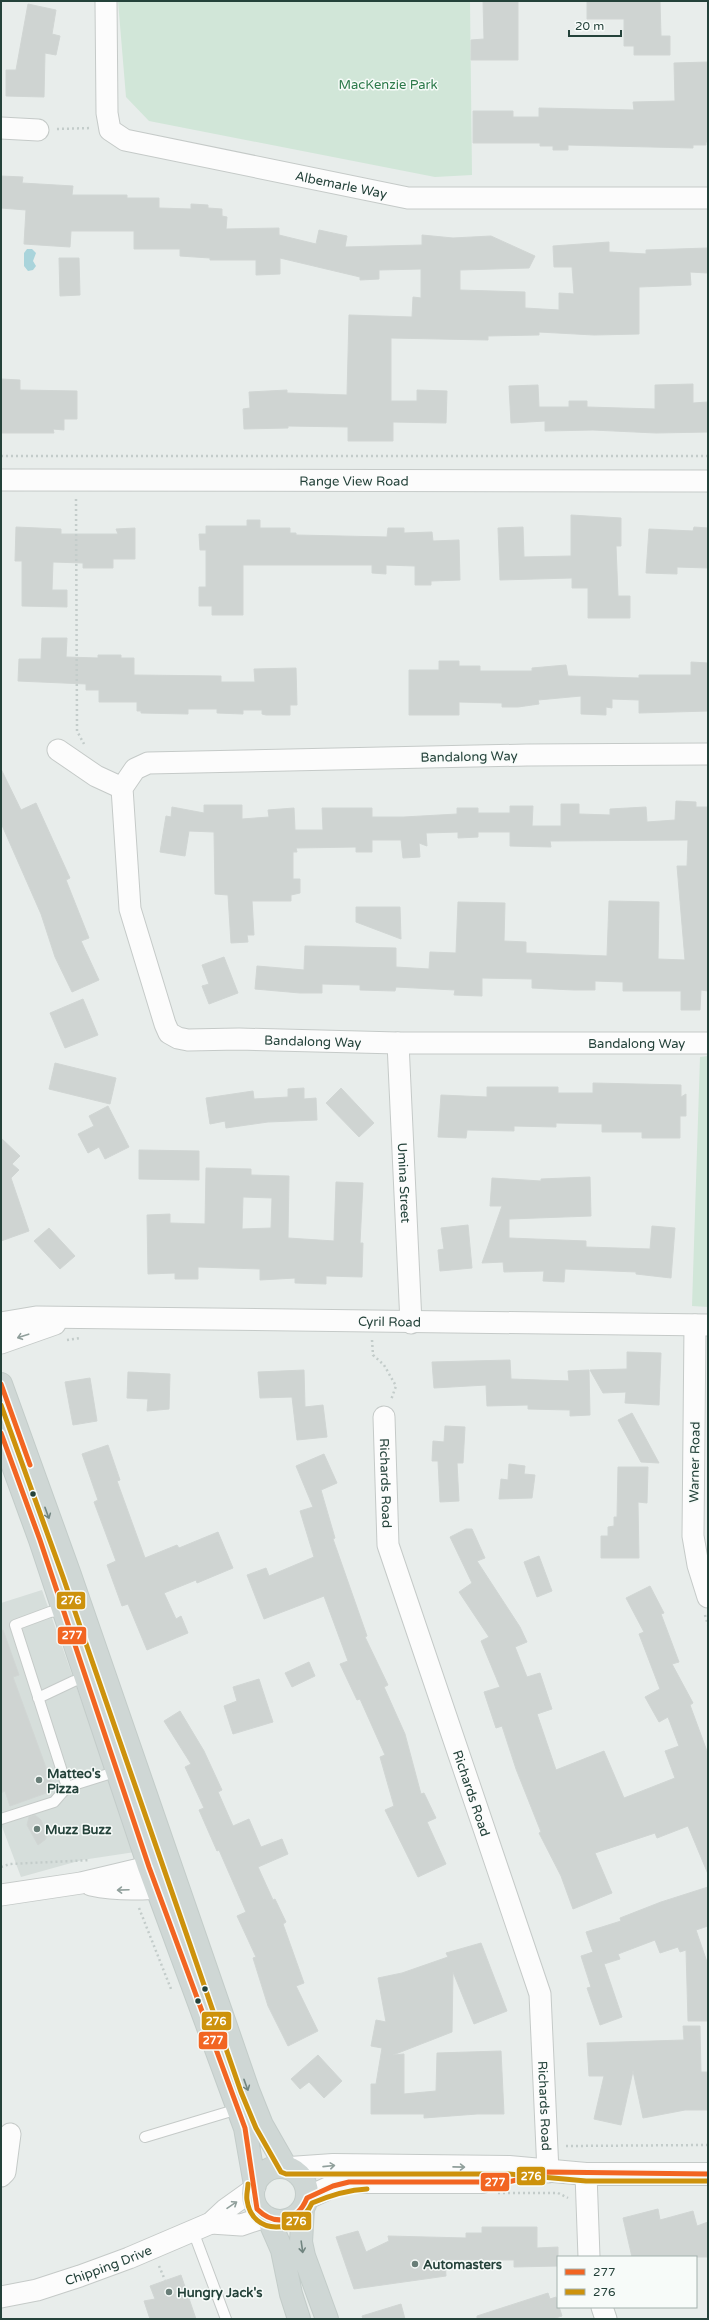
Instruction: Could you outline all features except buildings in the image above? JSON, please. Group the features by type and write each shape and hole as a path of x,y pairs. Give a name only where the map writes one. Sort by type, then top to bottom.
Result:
{"main road":[{"path":"1,1384 70,1575 158,1865"},
{"path":"1,1433 118,1771 158,1865 262,2125 288,2167 303,2181 306,2188 301,2242 304,2256 327,2319"},
{"path":"166,1887 238,2109 246,2128 257,2183 257,2209 268,2218 282,2250 291,2294 299,2319"},
{"path":"257,2183 272,2168 288,2167"},
{"path":"268,2218 289,2219 305,2203"}],"street":[{"path":"106,1 107,113 110,130"},
{"path":"1,128 38,130"},
{"name":"Albemarle Way","path":"110,130 125,140 408,198 708,198"},
{"name":"Range View Road","path":"1,480 708,481"},
{"path":"58,750 96,776 122,788"},
{"name":"Bandalong Way","path":"708,754 527,755 148,763 135,769 122,788 130,909 169,1033 178,1038 188,1040 239,1038 398,1043 708,1043"},
{"name":"Umina Street","path":"398,1043 411,1323"},
{"name":"Cyril Road","path":"1,1323 36,1318 71,1318 411,1323 702,1325"},
{"name":"Cyril Road","path":"1,1343 71,1318"},
{"name":"Warner Road","path":"702,1325 693,1536 698,1565 708,1597"},
{"name":"Richards Road","path":"384,1417 388,1545 540,1994 548,2172"},
{"path":"1,1896 80,1883 158,1865"},
{"path":"80,1883 114,1890 166,1887"},
{"path":"1,2176 5,2172 10,2134"},
{"path":"288,2167 333,2165 509,2167 548,2172 586,2174 708,2174"},
{"path":"305,2203 341,2183 508,2182 548,2172"},
{"path":"586,2174 589,2256"},
{"name":"Chipping Drive","path":"1,2298 37,2290 80,2276 129,2258 202,2227 257,2183"},
{"name":"Chipping Drive","path":"202,2227 241,2225 268,2218"},
{"path":"602,2308 606,2319"}],"lane":[{"path":"63,1610 50,1612 15,1625 67,1787"},
{"path":"38,1698 74,1681 86,1678"},
{"path":"1,1819 54,1802 67,1787 118,1771"},
{"path":"145,2138 238,2109"},
{"path":"202,2227 226,2319"}],"path":[{"path":"38,130 97,127 110,130"},
{"path":"1,456 708,456"},
{"path":"76,480 77,731 95,764 96,776"},
{"path":"370,1322 374,1355 384,1364 396,1386 384,1417"},
{"path":"1,1867 10,1864 91,1860"},
{"path":"564,2146 708,2145"},
{"path":"158,2263 165,2280"}],"shaded area":[{"path":"42,1590 135,1852 82,1860 21,1877 1,1824 1,1603"}],"green space":[{"name":"MacKenzie Park","path":"118,1 470,1 472,175 435,177 149,121 126,97"},
{"path":"708,1056 708,1307 692,1306 700,1057"}],"water":[{"path":"27,249 32,249 36,253 33,261 36,266 33,270 28,271 24,266 24,253"}],"transit line":[{"name":"277","path":"1,1384 30,1465"},
{"name":"276","path":"1,1405 63,1577 241,2092 256,2128 281,2172 286,2174 509,2174 586,2181 708,2181"},
{"name":"277","path":"1,1433 40,1540 149,1867 245,2128 257,2209 264,2215 278,2220 292,2217 303,2206 307,2198 333,2186 349,2182 508,2182 548,2172 708,2174"},
{"name":"276","path":"248,2184 247,2198 251,2212 257,2220 266,2225 276,2227 297,2221 312,2203 339,2193 367,2189"}],"place":[{"name":"Matteo's Pizza","path":"39,1780"},
{"name":"Muzz Buzz","path":"37,1829"},
{"name":"Automasters","path":"415,2264"},
{"name":"Hungry Jack's","path":"169,2292"}]}
